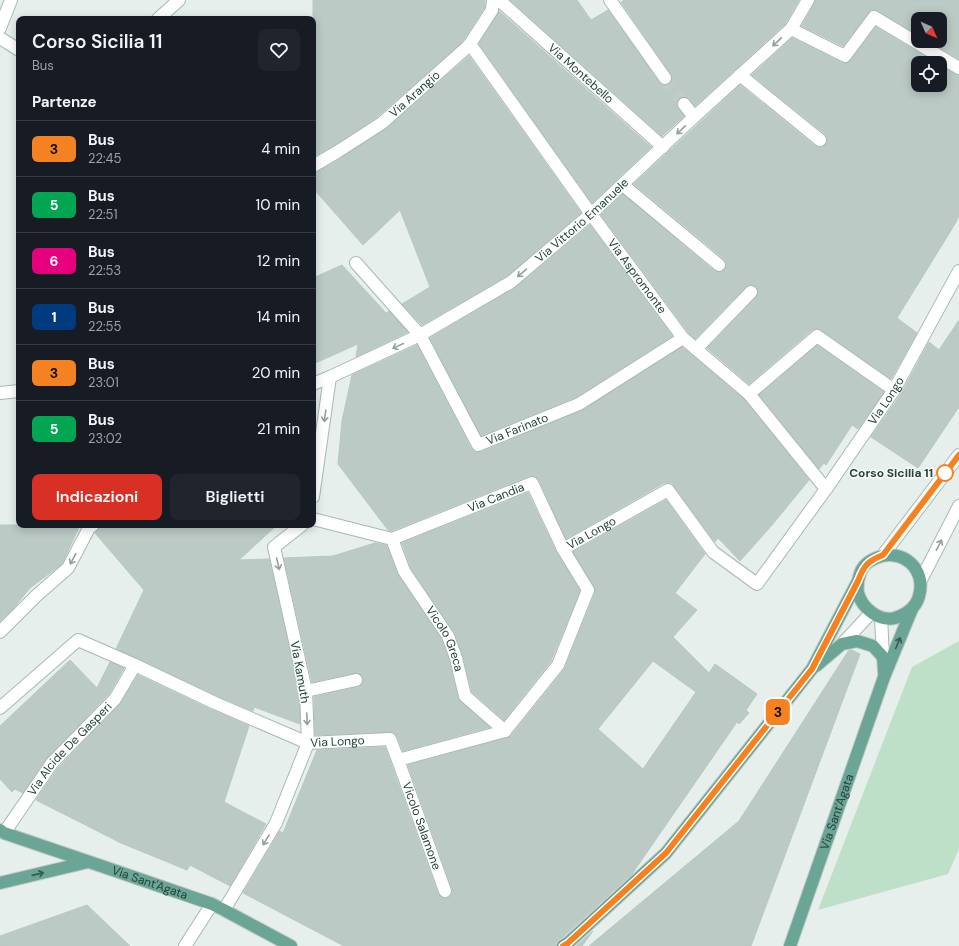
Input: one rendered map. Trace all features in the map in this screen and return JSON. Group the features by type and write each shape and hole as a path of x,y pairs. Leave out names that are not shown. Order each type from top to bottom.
{"main road":[{"path":"563,946 666,853 812,669 863,569 872,560 883,555 896,555 908,560 916,568 921,580 921,590 918,601 912,609 903,615 892,618 876,615 863,604 858,593 858,581"},
{"name":"Via Sant'Agata","path":"790,946 884,677 912,609"},
{"path":"812,669 842,644 857,641 873,646 883,657 884,677"},
{"name":"Via Sant'Agata","path":"1,833 212,904 291,946"},
{"path":"0,882 89,862"}],"street":[{"path":"0,28 11,0"},
{"path":"161,16 179,0"},
{"name":"Via Arangio","path":"316,164 382,123 470,44 492,10 493,0"},
{"name":"Via Montebello","path":"500,0 663,147"},
{"path":"610,0 666,78"},
{"name":"Via Vittorio Emanuele","path":"316,383 420,335 511,282 591,214 694,117 791,29 808,0"},
{"path":"791,29 845,56 874,17 959,68"},
{"path":"0,38 16,48"},
{"name":"Via Aspromonte","path":"470,44 591,214 683,338 749,394 826,488"},
{"path":"740,75 820,140"},
{"path":"684,104 694,117"},
{"path":"623,185 719,265"},
{"name":"Via Farinato","path":"356,263 420,335 478,445 579,404 683,338"},
{"name":"Via Longo","path":"505,731 558,665 588,590 563,550 668,490 713,552 757,584 894,390 959,271"},
{"path":"696,349 751,292"},
{"path":"749,394 817,336 894,390"},
{"path":"316,476 330,377"},
{"path":"0,393 16,391"},
{"path":"883,555 959,455"},
{"name":"Via Candia","path":"392,539 532,483 563,550"},
{"path":"921,580 959,506"},
{"path":"316,520 392,539"},
{"path":"0,632 36,596 68,568 89,528"},
{"name":"Via Kamuth","path":"224,910 276,823 308,743 306,691 274,547 298,528"},
{"name":"Vicolo Greca","path":"392,539 404,571 448,636 456,658 465,696 505,731"},
{"path":"842,644 876,615"},
{"path":"876,615 883,657"},
{"name":"Via Longo","path":"0,708 78,640 135,664 215,702 308,743 390,739 398,760"},
{"name":"Via Alcide De Gasperi","path":"1,833 52,763 115,699 135,664"},
{"path":"306,691 356,680"},
{"path":"398,760 505,731"},
{"name":"Vicolo Salamone","path":"398,760 445,891"},
{"path":"185,946 212,904"}],"green space":[{"path":"959,641 959,849 948,874 818,910 912,667"}],"building":[{"path":"313,0 485,0 485,7 460,44 377,117 316,155 316,16 313,16"},
{"path":"510,0 577,0 591,20 608,10 659,82 662,85 665,85 672,81 671,74 621,2 624,0 799,0 785,24 695,106 687,97 679,98 677,105 684,116 662,136"},
{"path":"815,0 959,0 959,59 941,48 947,48 947,12 911,12 911,31 875,10 871,10 843,46 802,26"},
{"path":"499,11 651,147 592,203 479,44"},
{"path":"876,27 924,56 911,56 911,92 947,92 947,69 959,75 959,216 897,318 917,333 891,379 818,329 812,330 749,384 707,348 756,297 758,290 756,287 749,285 746,287 695,339 601,215 623,194 714,271 722,272 726,266 724,259 634,184 740,85 815,146 823,147 827,141 825,134 752,75 792,38 842,63 848,63"},
{"path":"469,56 581,213 507,276 422,325 402,304 430,287 400,210 363,245 316,191 316,172 386,129"},
{"path":"590,225 672,336 576,397 481,436 430,338 515,288"},
{"path":"342,265 386,313 389,311 408,332 356,357 358,344 316,363 316,277"},
{"path":"959,320 959,407 918,468 871,437 901,394 929,342 939,350"},
{"path":"417,345 471,448 478,452 583,410 682,347 744,399 809,480 740,561 718,538 715,542 672,483 664,483 566,539 539,480 533,476 529,476 391,531 388,530 338,464 342,421 352,375"},
{"path":"817,345 884,392 858,429 852,425 826,465 824,463 819,469 759,395"},
{"path":"528,493 556,552 580,591 551,661 504,720 472,692 463,656 455,633 411,568 402,543"},
{"path":"666,500 705,554 675,593 697,610 673,637 709,673 715,664 757,694 746,710 749,713 739,724 737,722 632,874 559,940 556,943 556,946 344,946 243,893 280,831 283,833 317,750 385,747 438,894 443,898 450,896 452,893 452,888 408,765 511,736 564,670 595,593 594,586 573,552","holes":["653,661 696,692 643,769 598,729"]},
{"path":"0,525 16,525 16,528 79,528 62,564 30,588 12,610 0,621"},
{"path":"100,528 274,528 239,560 269,559 299,692 300,724 254,707 253,711 116,649 144,590 95,533"},
{"path":"375,543 386,545 398,575 441,639 449,660 458,698 490,727 403,751 397,736 390,732 315,735 314,697 358,687 363,682 363,679 361,675 355,673 312,682 284,558 333,556"},
{"path":"849,650 860,654 751,946 589,946 739,821"},
{"path":"70,660 97,688 110,662 124,668 109,694 47,758 23,793 15,789 12,792 0,779 0,726"},
{"path":"138,675 249,726 224,802 266,824 230,886 190,865 187,870 121,843 36,800 58,768 120,704"},
{"path":"87,905 130,946 0,946 0,936"},
{"path":"593,931 582,946 576,946"}],"tunnel":[{"path":"665,78 684,104"}],"bus line":[{"name":"3","path":"563,946 666,853 812,669 863,569 872,560 883,555 959,455"}],"place":[{"name":"Corso Sicilia 11","path":"945,473"}]}
